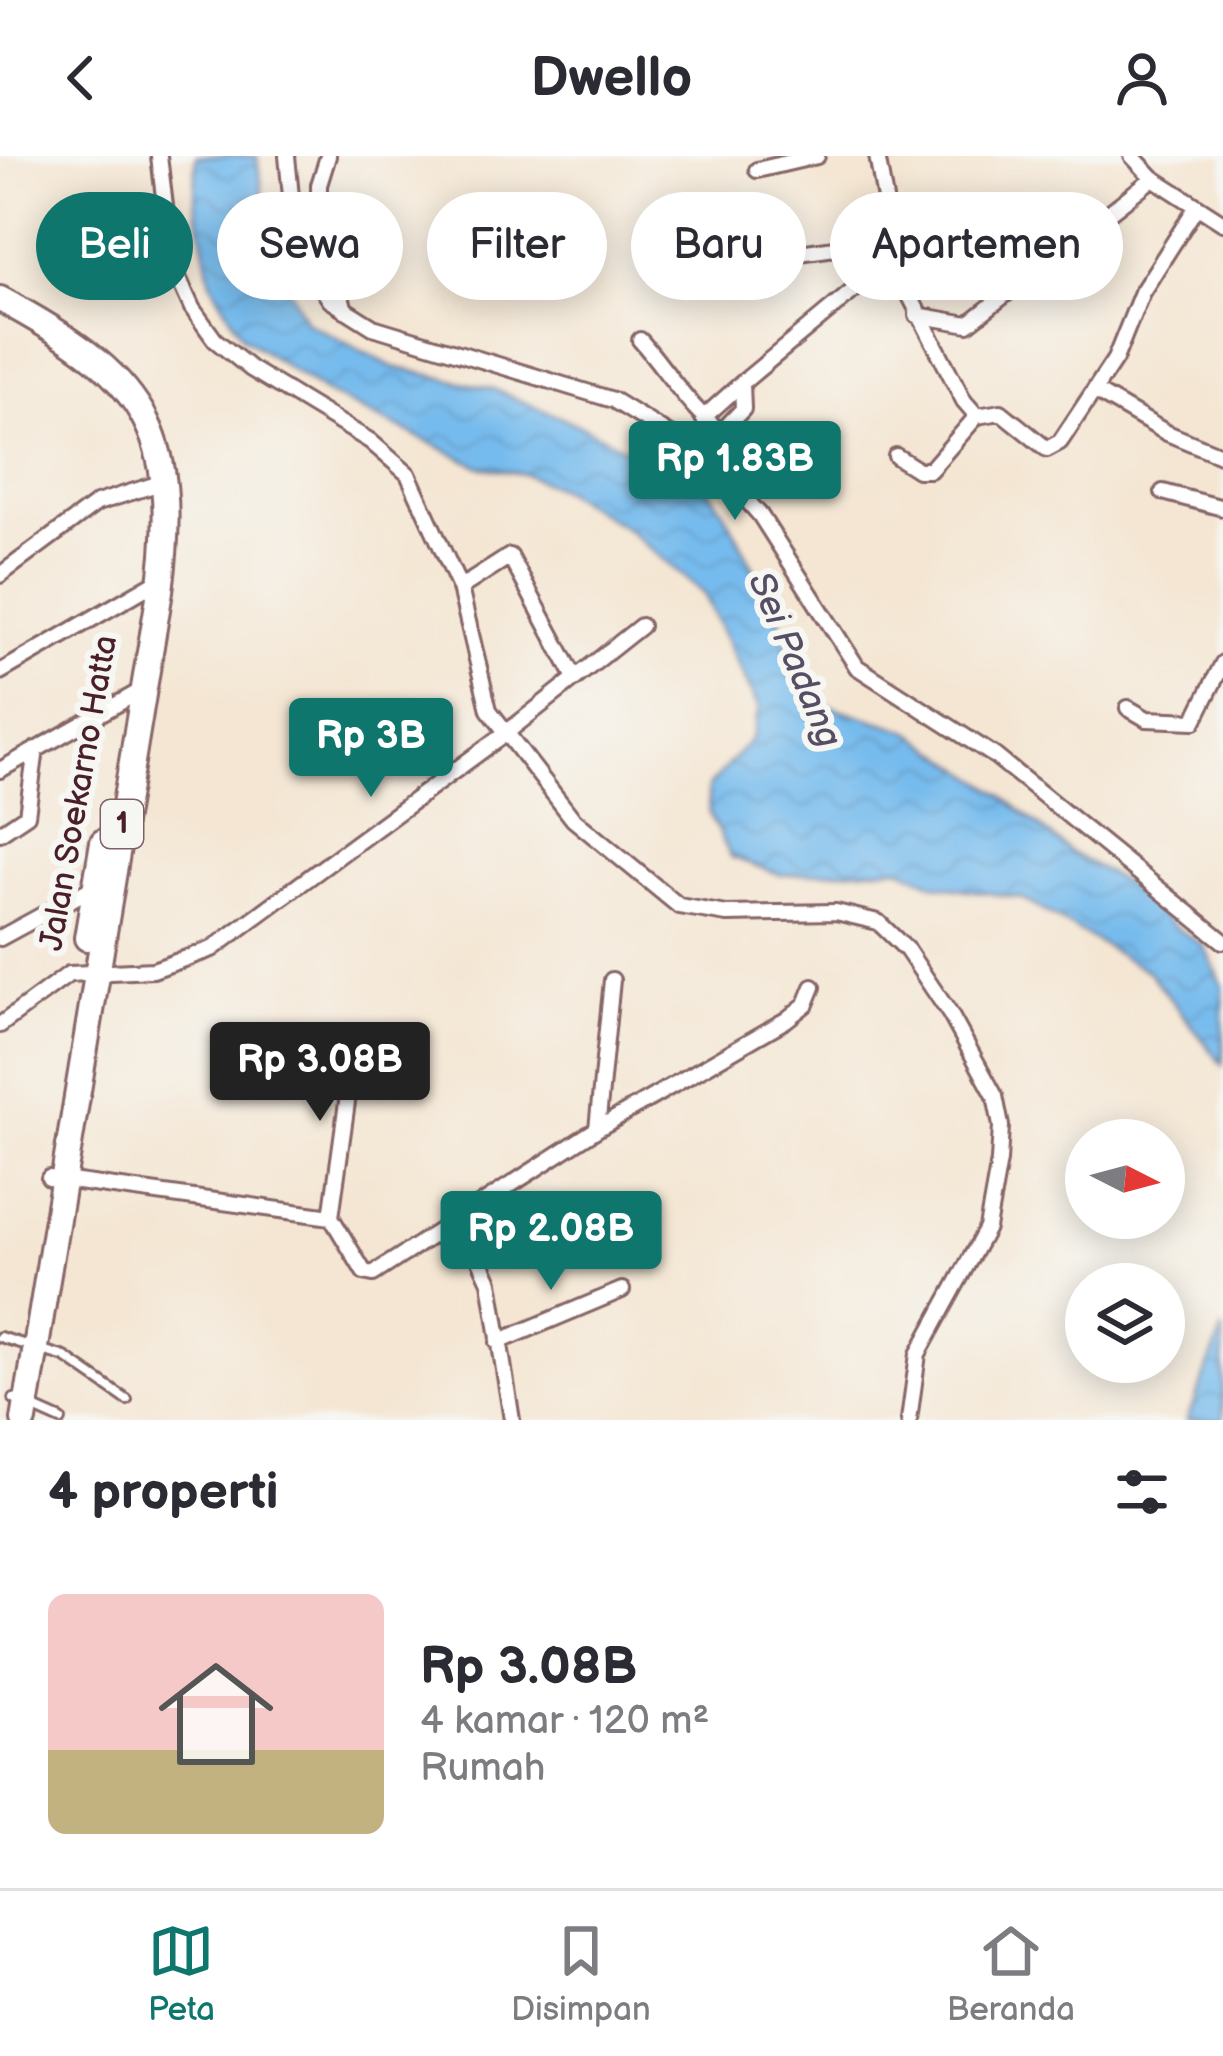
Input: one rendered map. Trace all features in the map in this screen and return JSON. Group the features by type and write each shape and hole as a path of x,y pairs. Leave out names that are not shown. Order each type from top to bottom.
{"highway":[{"name":"Jalan Soekarno Hatta","path":"0,299 87,350 149,424 167,483 45,1246 20,1342 19,1410"},
{"name":"Jalan Soekarno Hatta","path":"0,314 63,349 110,391 135,426 154,485 154,582"},
{"name":"Jalan Soekarno Hatta","path":"90,971 94,886 137,693"}],"street":[{"path":"159,156 172,264 192,308 215,340 251,369 392,457 420,497 460,587 482,694 573,819 679,906 727,914 836,912 878,922 907,950 980,1065 1001,1126 994,1199 976,1253 918,1354 910,1420"},
{"path":"287,156 294,227 304,260 316,282 345,310 387,332 614,400 712,461 760,515 857,667 995,756 1223,940"},
{"path":"328,156 319,185 320,220 345,310"},
{"path":"757,170 817,156"},
{"path":"877,156 883,192"},
{"path":"1132,156 1153,178 1219,221 1223,199"},
{"path":"917,315 968,324 1153,178"},
{"path":"896,455 918,470 930,470 977,416 998,410 1051,449 1095,391 1124,343 1142,292 1198,206"},
{"path":"704,418 842,300"},
{"path":"910,300 977,416"},
{"path":"640,340 719,431 739,417 742,383"},
{"path":"1095,391 1167,433 1223,456"},
{"path":"0,574 98,503 154,485"},
{"path":"1163,492 1223,508"},
{"path":"460,587 510,556 575,679"},
{"path":"0,672 154,582"},
{"path":"0,1025 56,979 90,971 171,967 212,949 506,733 641,626"},
{"path":"1128,708 1147,719 1194,721 1223,663"},
{"path":"0,770 137,693"},
{"path":"0,833 26,815 36,748"},
{"path":"0,938 94,886"},
{"path":"597,1130 612,980"},
{"path":"356,1037 331,1217 364,1272 373,1274 597,1130 786,1020 806,1004 812,987"},
{"path":"56,1179 331,1217"},
{"path":"460,1217 490,1282 512,1420"},
{"path":"498,1342 622,1290"}],"lane":[{"path":"20,1342 82,1366 127,1400"},
{"path":"19,1410 61,1420"}],"water":[{"path":"196,156 257,156 263,192 217,192 217,292 211,282 195,200"},
{"path":"221,300 295,300 306,322 393,367 493,389 583,427 707,489 723,509 778,615 797,677 810,700 909,731 1002,795 1070,852 1137,890 1172,925 1204,946 1223,986 1223,1065 1149,972 1021,898 936,885 898,867 781,875 731,857 709,813 708,788 752,738 759,708 703,593 626,528 560,489 524,474 481,467 324,392 243,337"},
{"path":"1223,1329 1223,1420 1187,1420"}],"water label":[{"name":"Sei Padang","path":"794,660"}]}
